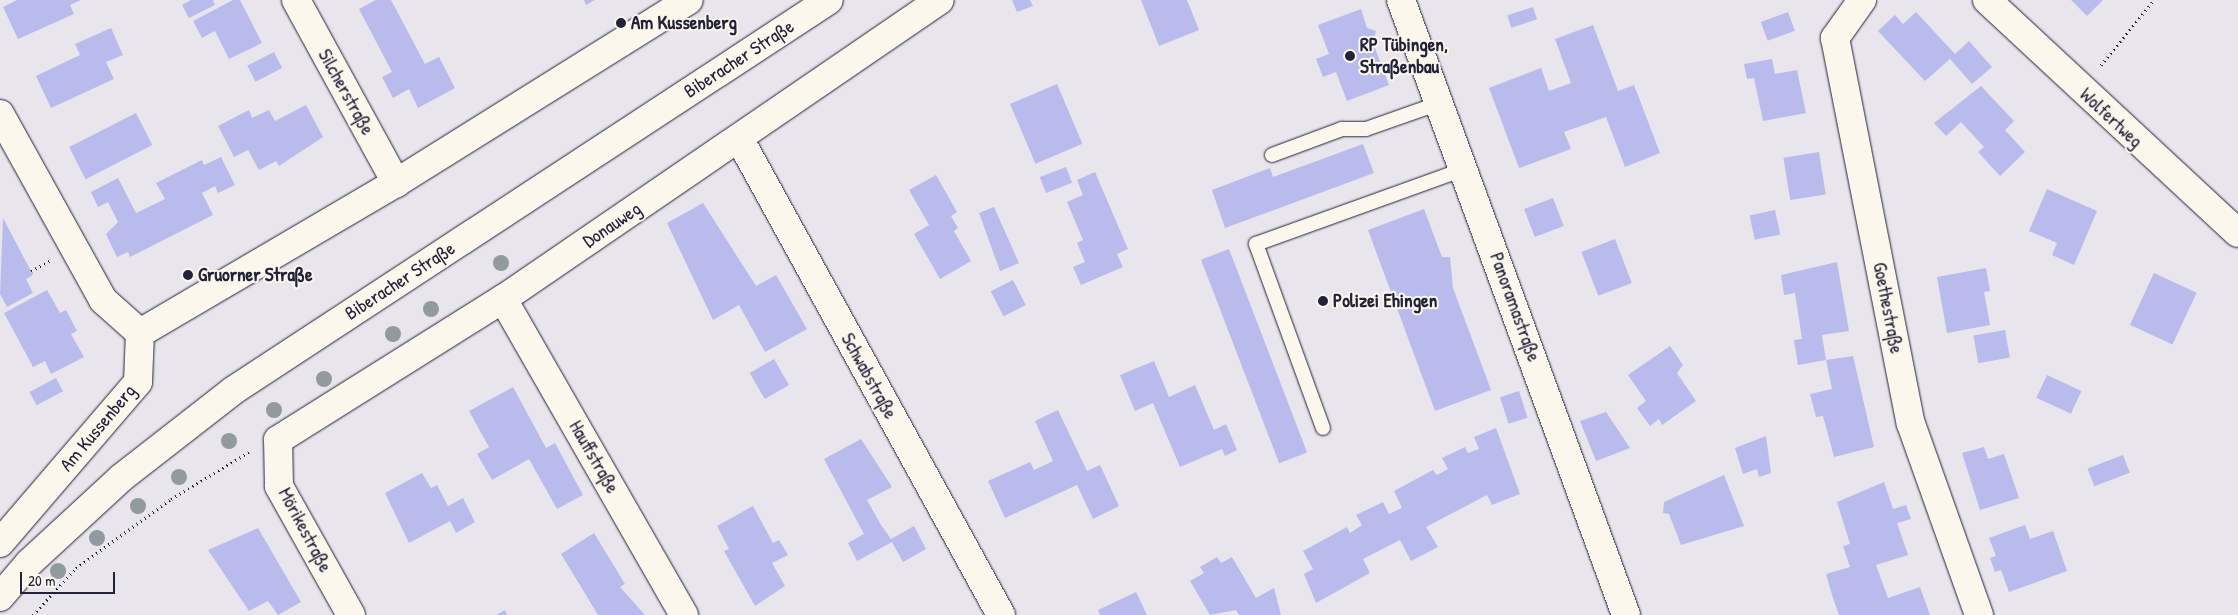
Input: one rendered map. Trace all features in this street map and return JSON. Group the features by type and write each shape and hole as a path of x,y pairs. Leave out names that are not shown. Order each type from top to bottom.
{"street":[{"name":"Silcherstraße","path":"296,0 396,183"},
{"name":"Biberacher Straße","path":"0,598 29,562 120,478 234,390 829,0"},
{"name":"Donauweg","path":"278,440 503,299 940,0"},
{"name":"Panoramastraße","path":"1402,0 1626,615"},
{"name":"Goethestraße","path":"1862,0 1835,38 1836,46 1911,424 1979,615"},
{"name":"Wolfertweg","path":"1987,0 2081,90 2238,233"},
{"path":"0,114 103,300 140,333 396,183 680,2"},
{"name":"Schwabstraße","path":"739,138 1000,615"},
{"name":"Hauffstraße","path":"503,299 684,615"},
{"name":"Am Kussenberg","path":"0,543 138,382 140,333"},
{"name":"Mörikestraße","path":"278,440 279,486 351,615"}],"lane":[{"path":"1272,155 1342,129 1366,129 1440,103"},
{"path":"1323,428 1256,244 1464,169"}],"path":[{"path":"2081,90 2154,0"},
{"path":"33,615 76,568 163,505 241,455 278,440"}],"building":[{"path":"17,0 81,0 70,5 74,14 18,39 3,7"},
{"path":"191,0 213,0 215,5 189,18 182,5"},
{"path":"233,0 240,0 262,43 229,59 215,31 202,38 193,21"},
{"path":"376,0 391,0 425,64 439,57 455,88 418,108 409,89 393,98 382,77 392,72 359,9"},
{"path":"584,0 595,0 586,5"},
{"path":"1012,0 1030,0 1033,6 1017,12"},
{"path":"1141,0 1187,0 1199,30 1159,46"},
{"path":"2071,0 2103,0 2087,16"},
{"path":"1533,7 1537,19 1511,28 1507,15"},
{"name":"RP Tübingen, Straßenbau","path":"1361,9 1367,28 1376,31 1373,43 1389,85 1347,101 1336,72 1323,77 1316,59 1329,54 1318,25"},
{"path":"1788,12 1795,31 1768,41 1761,22"},
{"path":"1916,12 1955,54 1969,41 1992,67 1972,84 1950,59 1925,81 1878,31 1895,15 1903,24"},
{"path":"1593,25 1618,91 1634,85 1660,153 1625,167 1606,117 1564,132 1571,149 1519,168 1489,88 1541,68 1549,91 1571,83 1555,39"},
{"path":"111,28 123,55 106,62 114,79 51,108 36,76 80,55 75,44"},
{"path":"274,52 282,68 255,82 247,66"},
{"path":"1772,59 1775,74 1797,70 1806,113 1763,121 1754,78 1747,79 1744,64"},
{"path":"1057,84 1082,144 1035,164 1010,104"},
{"path":"1981,86 2014,121 2005,130 2025,152 2000,176 1978,152 1984,147 1961,122 1946,136 1934,123"},
{"path":"306,105 323,137 279,166 276,161 259,170 248,150 234,157 218,126 249,110 252,118 269,110 275,121"},
{"path":"136,113 152,145 86,179 69,147"},
{"path":"1363,144 1374,173 1225,228 1212,190 1270,168 1273,177"},
{"path":"1819,152 1826,194 1790,200 1783,158"},
{"path":"221,157 235,185 218,193 215,186 202,193 213,215 130,257 128,252 117,257 106,234 118,222 108,202 98,207 91,192 118,178 136,213 165,199 156,183 202,160 204,165"},
{"path":"1066,167 1072,183 1046,193 1040,177"},
{"path":"1095,172 1128,249 1117,254 1123,267 1081,285 1073,267 1085,262 1077,243 1083,240 1067,202 1083,195 1077,180"},
{"path":"936,175 957,212 951,216 958,228 954,231 971,261 940,279 914,234 929,225 909,190"},
{"path":"2047,189 2097,211 2074,265 2052,255 2057,243 2029,231"},
{"path":"1553,198 1564,226 1535,237 1524,209"},
{"path":"703,203 756,286 776,275 807,329 765,352 739,305 713,320 667,223"},
{"path":"994,207 1019,263 1000,271 979,213"},
{"path":"1424,209 1442,257 1450,257 1453,288 1491,390 1435,411 1368,230"},
{"path":"1775,210 1780,234 1755,240 1750,215"},
{"path":"3,218 33,275 26,279 33,293 7,307 0,294"},
{"path":"1615,239 1632,283 1598,296 1581,252"},
{"path":"1229,249 1307,453 1279,463 1201,260"},
{"path":"1837,262 1849,331 1822,335 1826,360 1798,365 1794,340 1802,339 1795,293 1784,295 1781,275"},
{"path":"1986,268 1990,291 1984,292 1990,325 1947,333 1937,277"},
{"path":"2154,273 2197,293 2173,345 2130,325"},
{"path":"1013,280 1026,305 1003,316 991,291"},
{"path":"47,290 60,313 66,310 77,331 71,334 84,357 51,374 45,361 33,367 4,313"},
{"path":"2005,330 2010,358 1978,363 1973,336"},
{"path":"1670,346 1683,365 1677,373 1696,401 1662,425 1659,419 1650,426 1637,408 1646,401 1628,375"},
{"path":"1853,356 1874,447 1834,457 1823,416 1816,417 1810,394 1832,389 1826,360"},
{"path":"774,359 789,385 765,399 750,373"},
{"path":"1154,361 1169,397 1195,385 1214,430 1226,424 1237,450 1225,456 1222,449 1180,467 1153,403 1135,411 1120,375"},
{"path":"2047,375 2081,391 2071,414 2036,398"},
{"path":"56,378 63,391 37,405 30,392"},
{"path":"513,387 546,448 555,443 583,495 557,509 529,459 492,480 477,454 489,447 469,411"},
{"path":"1519,391 1528,418 1509,424 1500,397"},
{"path":"1058,410 1087,471 1100,465 1119,506 1093,519 1077,485 1005,518 988,481 1030,462 1034,470 1053,461 1035,421"},
{"path":"1606,412 1630,448 1596,461 1580,421"},
{"path":"1496,428 1520,494 1492,505 1487,495 1426,527 1438,547 1411,561 1400,540 1363,559 1370,573 1316,603 1304,574 1313,569 1303,551 1347,527 1350,533 1362,525 1356,515 1383,502 1389,514 1402,508 1394,491 1433,470 1437,475 1448,469 1442,458 1465,447 1468,453 1479,449 1474,437"},
{"path":"1766,436 1771,473 1759,477 1757,469 1743,474 1735,448"},
{"path":"861,439 892,487 867,500 881,525 891,539 914,526 926,549 903,562 892,542 857,561 848,543 864,534 824,459"},
{"path":"1984,447 1988,459 2004,454 2019,498 1980,510 1962,453"},
{"path":"2123,455 2130,473 2094,486 2088,469"},
{"path":"422,473 431,488 437,485 448,506 463,498 475,522 456,533 450,521 409,543 385,493"},
{"path":"1724,475 1744,526 1681,545 1669,514 1663,513 1664,502"},
{"path":"1884,482 1893,509 1906,505 1911,519 1897,523 1908,555 1876,565 1888,598 1920,587 1930,615 1839,615 1833,598 1826,574 1850,567 1843,546 1850,544 1837,502"},
{"path":"753,506 773,543 779,540 788,555 772,563 785,586 755,606 724,551 729,549 717,526"},
{"path":"2025,525 2030,539 2053,531 2067,571 2009,592 2001,570 1995,572 1990,558 1996,556 1989,538"},
{"path":"258,528 301,602 278,615 268,601 249,611 208,550"},
{"path":"594,533 625,584 620,587 645,615 598,615 561,554"},
{"path":"1217,557 1221,563 1232,557 1256,598 1274,588 1281,615 1239,615 1236,610 1210,615 1190,581 1204,573 1200,567"},
{"path":"1136,592 1147,615 1100,615 1098,610"},
{"path":"505,610 507,615 496,615"}],"place":[{"name":"Am Kussenberg","path":"621,23"},
{"name":"RP Tübingen, Straßenbau","path":"1350,56"},
{"name":"Gruorner Straße","path":"188,275"},
{"name":"Polizei Ehingen","path":"1323,301"}]}
